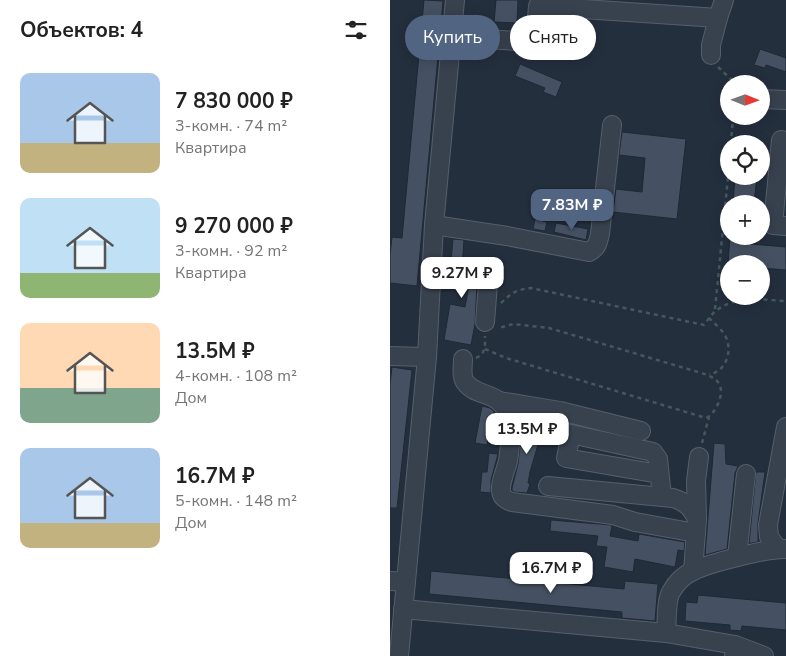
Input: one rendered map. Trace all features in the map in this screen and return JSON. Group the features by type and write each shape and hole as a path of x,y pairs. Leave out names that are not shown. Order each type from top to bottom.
{"street":[{"path":"454,15 456,0"},
{"path":"711,55 718,18 724,0"},
{"path":"500,40 535,42 538,6 718,18"},
{"path":"399,656 404,609 398,582 427,357 434,225 450,60"},
{"path":"770,99 786,100"},
{"path":"434,225 507,236 588,252 594,250 598,244 600,234 612,125"},
{"path":"786,141 781,140 773,224 786,226"},
{"path":"485,326 488,284"},
{"path":"390,356 427,357"},
{"path":"463,360 465,382 472,388 491,395 499,401 505,408 509,418 508,460 501,489 502,495 506,500 613,515 635,522 696,526"},
{"path":"499,401 560,411 641,431"},
{"path":"782,549 770,537 768,525 786,427"},
{"path":"659,474 566,458 571,434 653,452 658,459 662,497"},
{"path":"692,571 696,526 696,481 699,457"},
{"path":"737,557 746,474"},
{"path":"548,486 662,497 685,502 691,508 696,526"},
{"path":"666,633 669,594 678,582 692,571 737,557 782,549"},
{"path":"404,609 666,633 764,656"}],"path":[{"path":"711,55 714,62 727,75"},
{"path":"715,310 727,185"},
{"path":"500,304 512,292 531,288 704,325 715,310 731,302 747,299 786,301"},
{"path":"708,375 716,374 722,369 727,357 728,346 727,339 709,318"},
{"path":"463,360 471,360 481,356 485,349 485,326 514,324 548,328 708,375 716,380 721,391 714,412 709,417 699,457"},
{"path":"485,349 506,358 695,416 709,417"}],"building":[{"path":"424,0 443,1 442,15 423,15"},
{"path":"496,0 518,0 517,15 510,15 510,23 500,22 500,15 495,15"},
{"path":"760,49 786,58 786,72 766,65 765,68 754,65"},
{"path":"418,60 438,60 417,286 390,283 392,237 402,238"},
{"path":"520,64 562,82 556,97 543,92 545,88 515,76"},
{"path":"622,132 686,139 677,219 613,212 616,189 642,192 645,158 619,155"},
{"path":"734,185 756,185 755,195 734,195"},
{"path":"535,219 547,222 545,231 533,229"},
{"path":"556,223 588,229 586,240 554,232"},
{"path":"453,239 464,240 462,268 484,273 477,283 475,324 471,345 444,340 450,304 465,307 469,285 449,284"},
{"path":"729,245 786,247 786,270 770,269 770,255 729,255"},
{"path":"392,367 412,370 397,508 390,508 390,384"},
{"path":"482,406 494,411 487,445 475,443"},
{"path":"527,416 539,419 536,430 542,431 530,472 528,483 530,484 527,493 514,492 512,488 518,464 521,436"},
{"path":"714,443 725,444 726,464 738,466 735,473 727,549 705,555"},
{"path":"489,453 498,454 491,480 491,493 480,492 482,472 487,472"},
{"path":"756,472 765,472 758,523 758,542 749,543"},
{"path":"551,520 611,525 610,536 638,541 639,534 685,542 684,551 678,550 675,567 635,559 633,572 604,567 607,547 596,546 598,536 550,531"},
{"path":"431,571 624,589 625,581 658,584 655,621 622,618 622,612 429,594"},
{"path":"698,595 786,603 786,630 742,626 741,631 730,630 730,625 685,621 686,602 697,603"}]}
